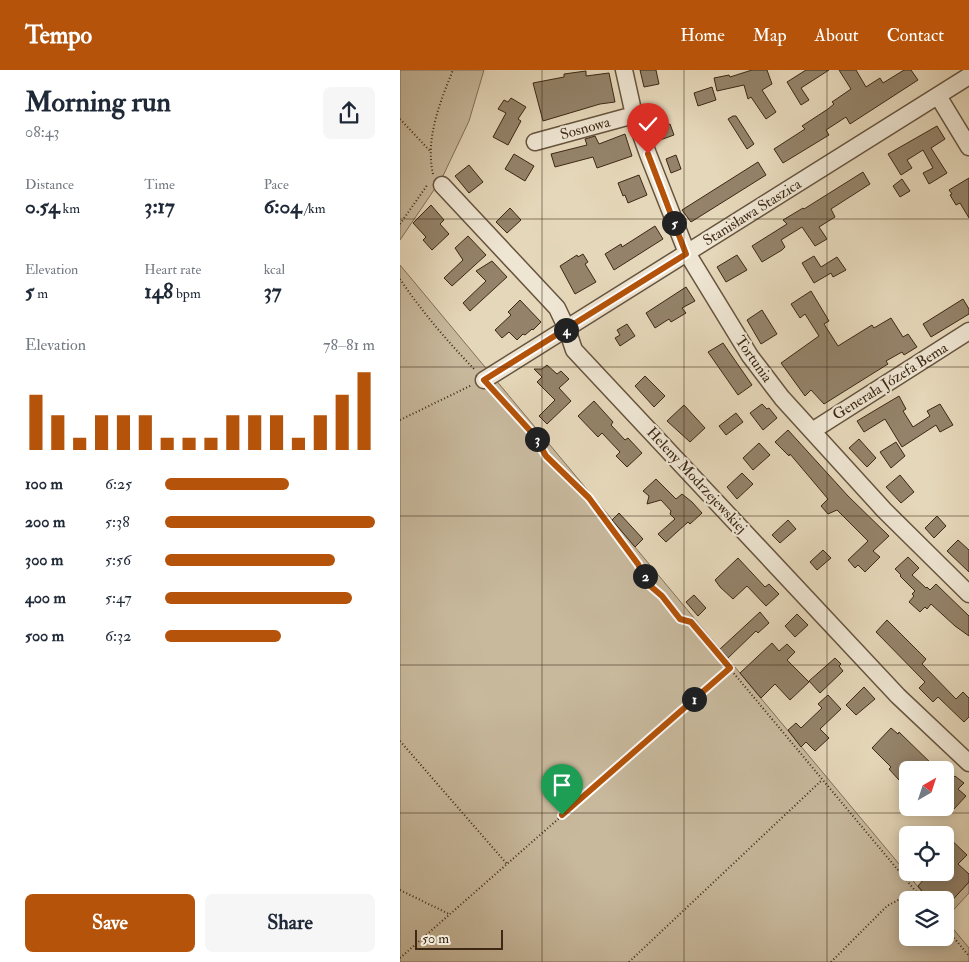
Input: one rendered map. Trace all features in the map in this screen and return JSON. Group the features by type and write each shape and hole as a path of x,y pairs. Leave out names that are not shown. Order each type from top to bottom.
{"street":[{"name":"Tortunia","path":"624,70 634,115 686,254 750,356 782,398 812,431 898,523 969,594"},
{"name":"Stanisława Staszica","path":"484,380 969,76"},
{"path":"938,96 969,147"},
{"name":"Sosnowa","path":"535,142 634,115"},
{"name":"Heleny Modrzejewskiej","path":"434,182 557,308 574,350 898,696 969,763"},
{"name":"Generała Józefa Bema","path":"812,431 969,331"}],"path":[{"path":"400,224 434,182 431,152 437,111 453,70"},
{"path":"400,119 431,152"},
{"path":"400,279 412,298 437,328 534,435 546,456 589,498 638,564 648,584 662,596 680,619 691,622 915,891"},
{"path":"400,420 484,380"},
{"path":"400,958 730,668"},
{"path":"400,741 507,864"},
{"path":"629,962 822,779"},
{"path":"400,890 449,914"},
{"path":"831,962 887,906 899,900"},
{"path":"954,938 969,956"}],"shaded area":[{"path":"400,70 484,70 469,121 442,178 400,240"},
{"path":"400,265 899,864 899,881 913,881 922,891 899,891 899,946 954,946 954,930 969,948 969,962 400,962"},
{"path":"969,882 969,893 954,909 954,898"}],"building":[{"path":"640,70 656,70 659,84 644,87"},
{"path":"752,70 767,70 772,84 762,90 776,112 766,119 751,97 748,99 744,85 717,91 714,78 729,75 730,77"},
{"path":"806,70 829,70 801,88 809,100 801,105 787,82"},
{"path":"839,70 856,70 866,87 880,78 883,83 904,70 911,70 918,80 850,124 846,117 826,130 829,135 783,163 774,149 805,129 802,126 828,109 834,104 832,102 851,89"},
{"path":"586,71 586,76 609,73 615,102 600,104 543,121 533,83 564,77 564,74"},
{"path":"712,87 716,100 698,106 694,93"},
{"path":"511,98 526,107 518,119 521,121 508,145 493,137 506,113 498,109 504,100 508,102"},
{"path":"664,112 667,125 670,124 674,135 660,140 652,116"},
{"path":"736,116 754,144 747,149 728,119"},
{"path":"937,126 945,139 931,148 947,173 929,184 923,173 933,168 923,150 907,160 912,168 901,175 888,154"},
{"path":"625,134 632,156 597,168 593,157 555,167 551,154 587,145 585,139 595,136 599,144"},
{"path":"514,154 534,166 525,181 505,169"},
{"path":"676,155 681,169 671,173 666,159"},
{"path":"758,162 766,175 691,222 682,210"},
{"path":"469,165 483,182 469,193 455,176"},
{"path":"863,172 870,184 831,209 835,217 819,227 827,239 815,246 802,227 781,240 785,247 782,250 762,262 752,246 787,224 783,220"},
{"path":"639,175 647,195 628,203 618,183"},
{"path":"969,178 969,218 960,203 956,205 949,190"},
{"path":"902,179 910,191 900,197 893,186"},
{"path":"431,205 444,220 440,224 449,234 432,250 423,240 426,237 413,223"},
{"path":"510,208 521,220 507,233 496,222"},
{"path":"655,226 663,239 614,270 605,254 621,244 622,247"},
{"path":"468,236 486,255 452,286 444,278 463,260 455,248"},
{"path":"583,254 588,262 585,264 596,282 575,294 560,266 577,255 578,257"},
{"path":"737,255 747,270 726,282 717,267"},
{"path":"814,256 821,267 837,257 846,270 833,277 831,273 814,283 802,263"},
{"path":"492,261 507,277 470,311 463,303 486,281 476,271"},
{"path":"686,287 695,301 682,308 686,313 671,322 669,319 655,328 646,313"},
{"path":"811,291 829,321 824,324 838,346 872,325 874,328 891,318 903,337 908,334 917,347 904,355 902,352 886,361 888,364 824,404 811,390 805,396 781,363 819,336 805,314 800,318 791,304"},
{"path":"963,299 969,309 969,314 931,337 923,324"},
{"path":"520,300 541,322 533,330 525,335 523,334 517,340 509,332 502,338 495,330 511,315 508,312"},
{"path":"762,310 777,334 761,344 747,320"},
{"path":"627,324 635,336 620,346 615,338 620,335 617,330"},
{"path":"723,343 752,385 738,395 708,352"},
{"path":"547,365 557,374 561,371 569,379 559,388 571,401 547,424 539,416 555,400 537,382 542,377 534,369 542,369"},
{"path":"645,376 665,396 654,407 635,386"},
{"path":"899,396 906,409 903,411 913,427 930,416 927,411 940,404 953,425 940,432 936,425 902,447 885,419 864,432 857,421"},
{"path":"594,401 613,422 611,425 625,440 628,438 642,453 627,467 616,456 620,452 602,433 598,437 578,416"},
{"path":"762,404 767,409 769,408 777,418 763,430 750,413"},
{"path":"684,405 705,428 690,442 667,421"},
{"path":"736,413 743,422 726,435 719,426"},
{"path":"788,430 848,496 889,536 873,551 880,557 865,572 858,565 855,568 848,560 868,541 837,510 828,514 821,506 828,499 790,454 789,456 775,442"},
{"path":"859,439 876,458 867,467 849,448"},
{"path":"896,442 905,456 891,468 880,452"},
{"path":"759,443 770,455 753,470 743,458"},
{"path":"742,473 753,484 737,499 727,487"},
{"path":"900,475 914,492 901,503 886,487"},
{"path":"656,479 676,499 682,494 702,513 690,524 688,522 666,542 658,534 675,519 670,514 671,511 661,500 647,504 649,496 643,491"},
{"path":"619,513 643,539 635,547 612,520"},
{"path":"937,516 946,526 934,538 925,528"},
{"path":"788,520 796,529 780,543 772,535"},
{"path":"958,540 969,550 969,572 947,551"},
{"path":"823,550 831,558 817,570 810,562"},
{"path":"908,557 919,568 912,575 930,590 936,584 969,616 969,636 931,604 927,609 925,607 920,612 909,602 914,596 912,594 915,591 895,569"},
{"path":"738,558 765,587 769,584 779,594 766,606 747,586 733,599 715,580"},
{"path":"694,595 706,608 698,616 686,602"},
{"path":"760,612 769,623 758,633 756,631 728,658 720,649"},
{"path":"797,614 808,625 795,637 785,626"},
{"path":"887,620 926,659 922,664 956,699 963,692 969,698 969,717 964,722 938,697 933,702 919,688 925,682 876,632"},
{"path":"772,643 779,651 787,644 795,652 787,660 809,682 790,700 775,684 761,698 740,673"},
{"path":"835,658 841,664 839,666 843,671 820,693 809,681"},
{"path":"864,687 875,699 856,715 846,705"},
{"path":"828,695 841,709 820,729 829,738 815,751 806,742 801,747 788,730 796,723 801,728 822,708 818,704"},
{"path":"891,728 898,734 899,732 929,761 899,761 899,780 889,769 891,767 872,748"},
{"path":"955,776 964,783 958,789 966,796 954,809"},
{"path":"954,843 967,855 958,864 969,874 969,882 954,898 954,891 922,891 918,886 922,881 954,881"}],"route":[{"path":"562,815 730,668 691,622 680,619 662,596 648,584 638,564 589,498 546,456 537,438 484,380 686,254 648,154"}]}
